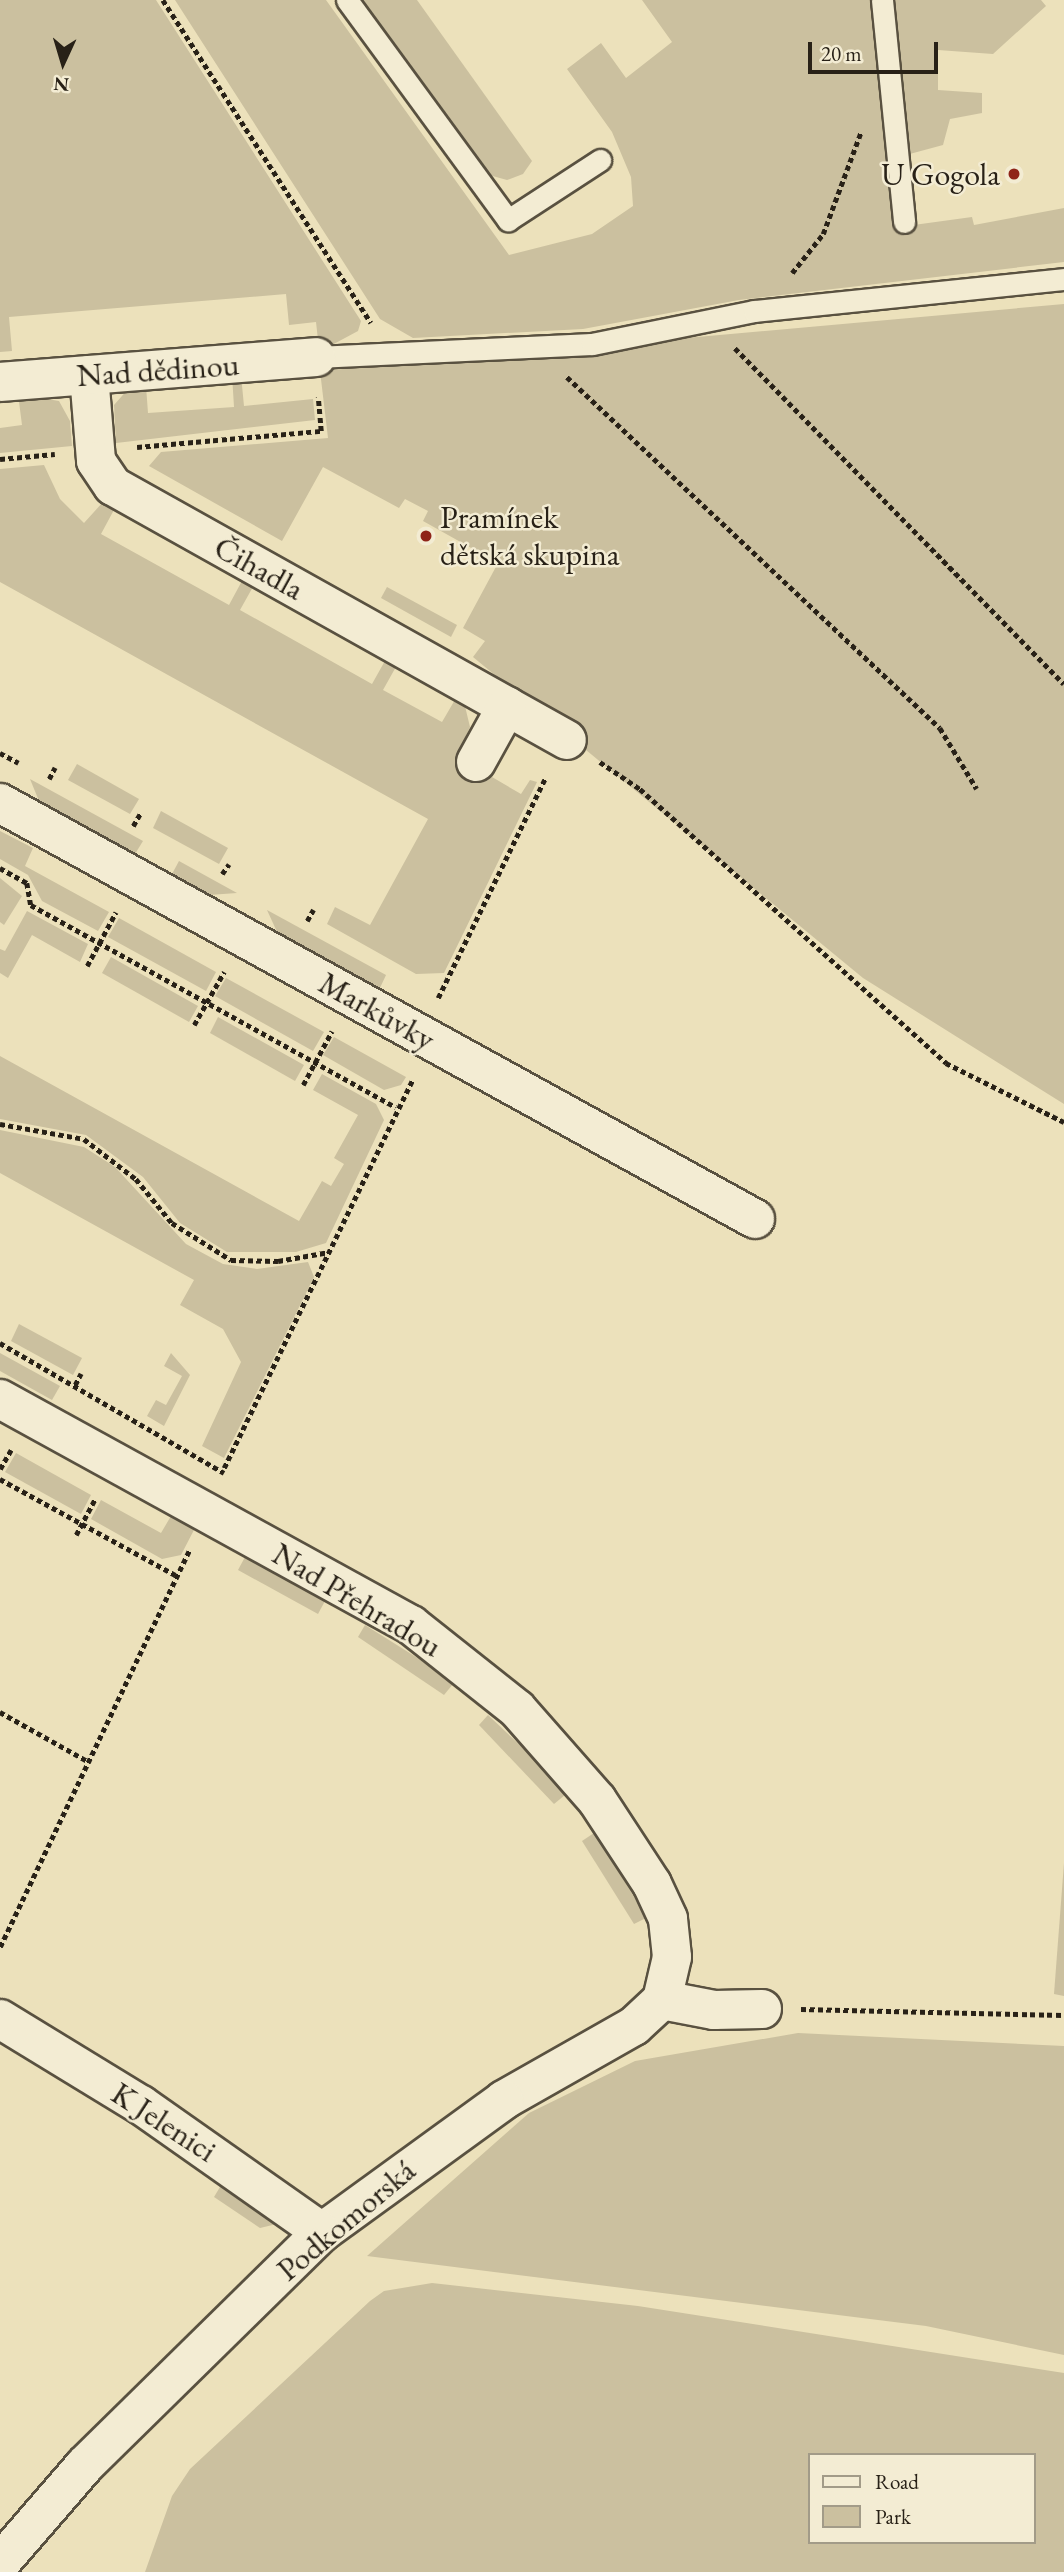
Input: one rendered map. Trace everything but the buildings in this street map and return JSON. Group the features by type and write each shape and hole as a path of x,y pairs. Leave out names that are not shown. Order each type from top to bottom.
{"street":[{"name":"Nad dědinou","path":"0,382 316,357"},
{"name":"Čihadla","path":"89,375 96,451 113,486 567,740"},
{"path":"476,762 507,706"},
{"name":"Markůvky","path":"0,803 754,1219"},
{"name":"Nad Přehradou","path":"0,1399 411,1625 517,1709 597,1800 652,1884 668,1919 672,1957 662,2000"},
{"path":"662,2000 714,2010 762,2009"},
{"name":"Podkomorská","path":"0,2563 85,2465 322,2232 413,2162 634,2026 662,2000"},
{"name":"K Jelenici","path":"0,2020 141,2105 322,2232"}],"lane":[{"path":"347,0 508,220 600,160"},
{"path":"882,0 904,222"},
{"path":"316,357 389,350 592,344 754,311 1064,279"}],"path":[{"path":"163,0 389,350"},
{"path":"754,311 823,233 864,121"},
{"path":"710,322 1064,684"},
{"path":"0,459 321,430 316,357"},
{"path":"590,400 940,728 977,789"},
{"path":"567,740 640,789 946,1063 1064,1122"},
{"path":"49,779 55,767"},
{"path":"452,972 545,779"},
{"path":"133,825 140,814"},
{"path":"222,874 229,864"},
{"path":"0,868 27,883 31,905 396,1107"},
{"path":"87,966 135,878"},
{"path":"307,921 313,910"},
{"path":"194,1025 243,937"},
{"path":"303,1085 351,996"},
{"path":"224,1468 396,1107 416,1071"},
{"path":"0,1124 84,1139 136,1179 172,1223 231,1260 278,1261 329,1252"},
{"path":"75,1385 81,1373"},
{"path":"0,1479 175,1575"},
{"path":"0,1947 175,1575 210,1514"},
{"path":"190,1550 201,1556"},
{"path":"0,1712 89,1762"},
{"path":"762,2009 1064,2015"}],"green space":[{"path":"0,0 156,0 361,321 358,331 330,346 318,340 316,322 289,325 286,294 9,317 12,351 0,352"},
{"path":"175,0 326,0 509,255 592,234 633,206 631,177 612,132 567,69 601,43 626,78 672,42 642,0 872,0 899,227 972,217 974,225 1064,208 1064,262 739,300 583,329 413,338 380,319"},
{"path":"360,0 417,0 532,161 523,174 507,180 489,175"},
{"path":"889,0 1041,0 1046,6 993,54 938,50 938,90 982,93 982,113 950,119 943,145 906,155"},
{"path":"1064,304 1064,1104 863,978 473,657 485,641 463,628 498,563 423,521 428,511 405,499 399,508 323,467 282,541 149,466 161,452 328,438 320,371"},
{"path":"232,375 241,375 244,406 313,399 315,420 116,443 114,405 129,388 146,386 148,413 234,407"},
{"path":"18,394 59,401 70,421 72,446 0,453 0,428 22,425"},
{"path":"44,465 60,499 84,523 103,502 115,508 101,534 229,605 243,579 254,585 240,610 372,684 386,659 397,665 383,690 442,722 456,698 464,702 470,727 457,756 486,773 492,764 497,767 492,777 521,794 530,780 537,782 444,973 416,974 327,924 335,907 370,925 428,819 0,582 0,469"},
{"path":"387,587 457,625 451,637 381,598"},
{"path":"77,764 139,799 130,814 68,780"},
{"path":"30,779 143,841 135,854 39,801"},
{"path":"161,811 228,848 219,864 153,828"},
{"path":"0,831 33,848 25,866 109,912 98,931 42,901 28,875 0,859"},
{"path":"179,861 237,893 209,895 172,874"},
{"path":"0,878 22,896 4,925 0,922"},
{"path":"267,910 386,975 379,990 278,934"},
{"path":"27,911 88,944 80,962 32,935 8,978 0,973 0,949 5,951"},
{"path":"119,918 216,972 206,991 108,937"},
{"path":"111,957 198,1006 189,1022 102,973"},
{"path":"226,978 324,1032 313,1051 215,996"},
{"path":"218,1017 304,1065 295,1081 210,1033"},
{"path":"334,1037 406,1077 401,1085 384,1090 323,1055"},
{"path":"0,1056 299,1221 322,1181 331,1186 344,1164 334,1158 358,1115 313,1090 322,1074 376,1104 384,1120 326,1243 296,1252 227,1252 180,1223 143,1177 86,1135 0,1119"},
{"path":"0,1130 84,1147 115,1167 186,1244 223,1264 257,1269 308,1262 314,1277 224,1458 202,1446 241,1362 223,1329 180,1305 194,1280 0,1173"},
{"path":"19,1324 82,1358 73,1375 11,1341"},
{"path":"0,1353 60,1386 52,1400 0,1371"},
{"path":"171,1353 190,1375 164,1426 147,1416 156,1400 166,1405 182,1376 164,1366"},
{"path":"16,1453 91,1495 81,1514 5,1472"},
{"path":"101,1500 161,1533 171,1516 195,1528 181,1555 162,1559 91,1519"},
{"path":"245,1557 325,1601 318,1614 238,1570"},
{"path":"365,1625 453,1684 444,1695 358,1637"},
{"path":"488,1715 526,1751 565,1795 554,1804 479,1725"},
{"path":"594,1833 646,1918 634,1924 582,1841"},
{"path":"1064,1863 1064,1996 1054,1994"},
{"path":"798,2033 1064,2046 1064,2355 926,2326 367,2256 529,2113 635,2061"},
{"path":"223,2182 281,2223 260,2228 214,2197"},
{"path":"432,2283 638,2306 1064,2373 1064,2572 145,2572 172,2496 190,2469 384,2291"}],"place":[{"name":"U Gogola","path":"1014,174"},
{"name":"Pramínek dětská skupina","path":"426,536"}]}
